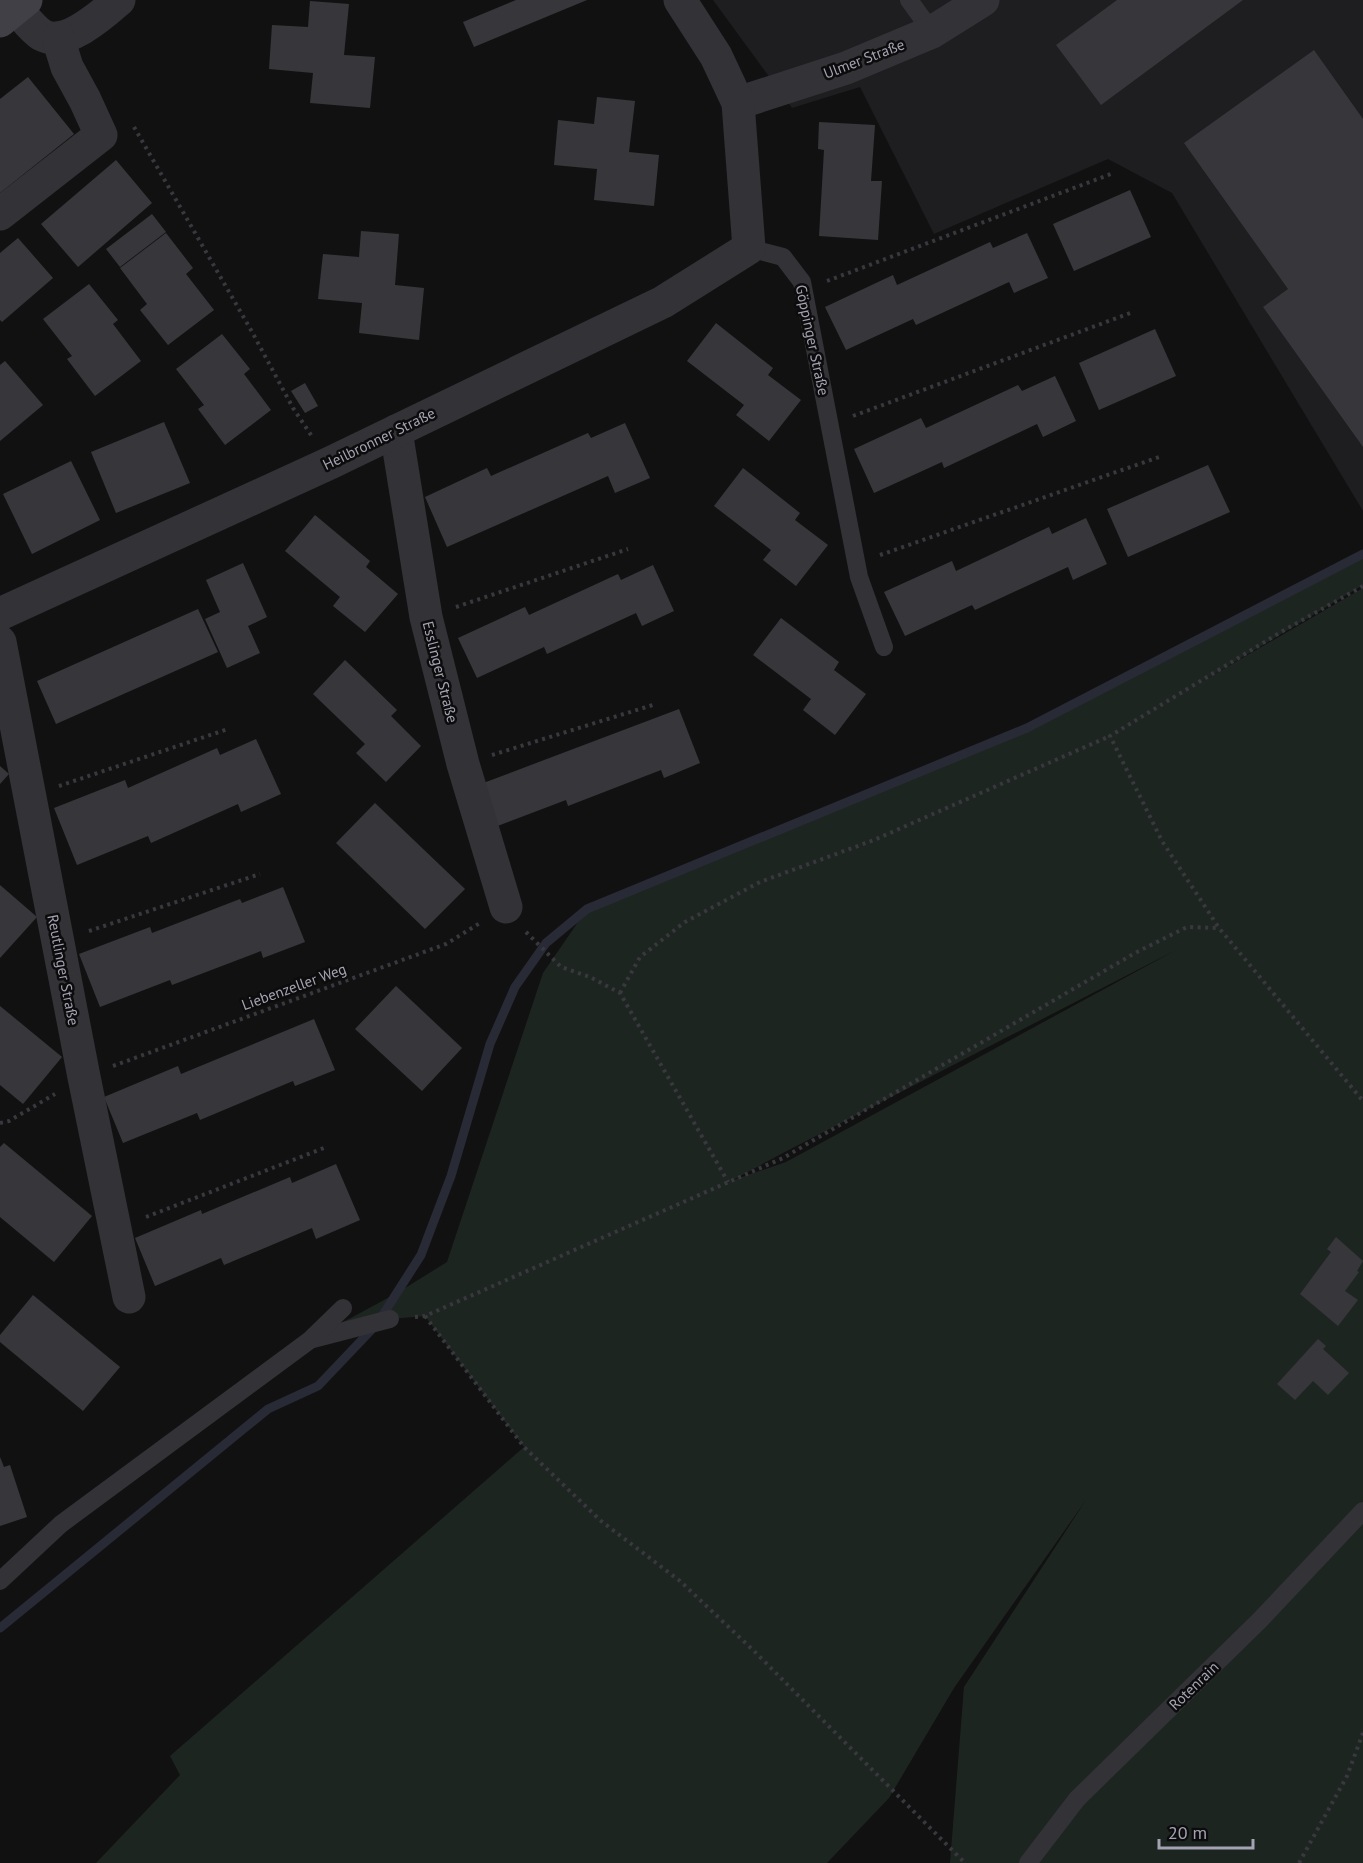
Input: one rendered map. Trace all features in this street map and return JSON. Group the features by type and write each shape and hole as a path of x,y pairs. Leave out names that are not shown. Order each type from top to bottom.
{"street":[{"path":"14,10 42,35 58,38 81,29 119,0"},
{"path":"680,0 716,56 738,103 749,248"},
{"name":"Ulmer Straße","path":"738,103 846,68 932,32 974,2"},
{"path":"0,214 101,135 86,100 67,67 58,38"},
{"name":"Heilbronner Straße","path":"0,614 330,463 663,302 749,248"},
{"name":"Esslinger Straße","path":"396,431 426,617 463,764 514,918"},
{"name":"Reutlinger Straße","path":"0,642 57,942 129,1297"}],"lane":[{"path":"909,0 932,32"},
{"name":"Göppinger Straße","path":"749,248 783,257 802,282 859,578 884,647"},
{"path":"0,1581 61,1524 310,1340 343,1308"},
{"path":"310,1340 390,1319"},
{"name":"Rotenrain","path":"1028,1863 1077,1799 1260,1620 1363,1511"}],"path":[{"path":"131,122 251,330 293,408 330,463"},
{"path":"803,289 1110,174"},
{"path":"830,425 1133,312"},
{"path":"856,563 1159,457"},
{"path":"426,617 628,549"},
{"path":"620,993 640,957 685,922 760,882 874,840 1110,736 1281,632 1363,586"},
{"path":"463,764 656,704"},
{"path":"30,796 228,729"},
{"path":"1110,736 1162,841 1219,928 1363,1101"},
{"path":"57,942 260,874"},
{"path":"514,918 561,967 590,977 620,993 728,1182"},
{"name":"Liebenzeller Weg","path":"0,1123 9,1121 84,1077 514,918"},
{"path":"390,1319 425,1316 783,1158 1136,952 1187,927 1219,928"},
{"path":"115,1230 324,1148"},
{"path":"425,1316 524,1447 601,1521 680,1581 754,1651 965,1863"},
{"path":"1299,1863 1347,1776 1363,1733"}],"shaded area":[{"path":"713,0 1363,0 1363,511 1172,193 1108,159 934,234 860,87 792,108"},
{"path":"1363,555 1363,585 1196,685 1363,588 1363,1863 950,1863 964,1687 1086,1500 954,1688 889,1798 827,1863 96,1863 180,1775 170,1756 524,1447 425,1316 390,1319 310,1340 397,1293 447,1262 543,973 587,909 1027,728","holes":["1176,950 786,1162 733,1180"]}],"building":[{"path":"516,0 587,0 474,47 463,22"},
{"path":"1117,0 1243,0 1101,105 1056,45"},
{"path":"310,1 349,4 344,55 375,57 370,108 310,103 313,73 269,69 272,25 308,27"},
{"path":"1314,50 1363,119 1363,447 1263,307 1288,289 1184,143"},
{"path":"28,77 74,134 0,193 0,99"},
{"path":"597,97 635,101 629,152 659,155 654,206 594,200 597,169 554,165 558,120 594,124"},
{"path":"819,122 875,125 871,181 882,181 878,240 819,236 824,150 818,149"},
{"path":"116,160 152,203 78,267 41,224"},
{"path":"1130,190 1151,237 1074,271 1053,224"},
{"path":"152,214 166,232 120,267 106,249"},
{"path":"361,231 399,234 395,285 424,288 419,340 359,333 362,303 318,299 323,254 359,257"},
{"path":"166,233 193,268 186,274 214,310 168,345 140,310 147,304 120,268"},
{"path":"1027,233 1048,278 1014,293 1009,282 916,325 913,319 846,350 825,307 893,275 897,285 990,242 993,248"},
{"path":"18,238 53,278 2,322 0,320 0,253"},
{"path":"89,284 118,320 113,324 141,361 95,396 67,359 72,356 43,319"},
{"path":"716,323 773,368 768,375 801,400 769,441 736,415 744,405 687,361"},
{"path":"1155,329 1176,376 1099,410 1079,363"},
{"path":"222,334 250,369 244,374 271,410 225,445 198,409 204,405 176,369"},
{"path":"5,361 43,405 0,441 0,365"},
{"path":"1055,376 1076,421 1043,437 1037,424 944,468 942,462 874,493 854,449 921,418 926,428 1018,385 1022,391"},
{"path":"305,383 318,406 305,413 291,391"},
{"path":"164,422 190,483 116,513 91,452"},
{"path":"625,423 650,478 615,493 608,476 447,547 425,497 487,468 491,476 588,433 591,438"},
{"path":"71,461 100,520 32,554 3,494"},
{"path":"1208,465 1230,512 1128,557 1107,509"},
{"path":"743,468 800,513 795,520 828,545 796,586 763,560 771,550 714,506"},
{"path":"315,515 370,561 366,567 398,594 365,632 333,606 340,597 285,551"},
{"path":"1086,518 1107,564 1073,580 1068,567 975,610 972,605 905,636 884,592 952,561 956,571 1049,527 1052,534"},
{"path":"243,563 267,617 248,626 260,653 227,668 205,619 220,612 206,580"},
{"path":"653,565 674,611 642,626 636,613 547,654 544,647 477,678 458,638 525,607 529,615 618,574 621,580"},
{"path":"198,609 218,652 56,724 37,681"},
{"path":"781,618 839,662 834,670 866,694 835,735 803,710 811,699 753,655"},
{"path":"345,660 397,710 391,716 421,746 386,782 356,753 365,744 313,694"},
{"path":"679,709 700,763 664,778 661,770 568,806 566,800 495,827 478,785"},
{"path":"256,739 281,794 241,812 238,804 151,843 148,836 77,865 54,808 125,780 128,788 217,748 220,755"},
{"path":"0,766 9,774 0,784"},
{"path":"375,803 465,889 425,929 336,843"},
{"path":"0,885 37,917 0,958"},
{"path":"283,887 305,942 263,958 261,951 172,985 170,980 100,1007 79,954 150,927 152,933 240,899 242,903"},
{"path":"396,986 462,1048 422,1091 355,1029"},
{"path":"0,1006 62,1057 23,1104 0,1085"},
{"path":"314,1019 335,1070 295,1086 293,1081 200,1120 197,1113 123,1143 104,1097 178,1066 181,1074"},
{"path":"4,1143 92,1216 54,1262 0,1217 0,1147"},
{"path":"336,1164 360,1220 316,1239 312,1228 224,1265 221,1258 155,1286 135,1238 201,1210 202,1214 290,1177 292,1183"},
{"path":"1336,1237 1363,1261 1357,1271 1359,1272 1345,1291 1358,1300 1338,1326 1300,1294 1331,1252 1327,1249"},
{"path":"33,1295 120,1367 83,1411 0,1342 0,1335"},
{"path":"1318,1339 1326,1346 1323,1349 1349,1373 1328,1395 1313,1381 1295,1400 1277,1384"},
{"path":"0,1457 4,1467 10,1465 27,1517 0,1526"}],"waterway":[{"path":"0,1628 268,1409 318,1386 377,1324 421,1255 451,1176 490,1044 515,987 546,943 587,909 1027,728 1363,554"}]}
